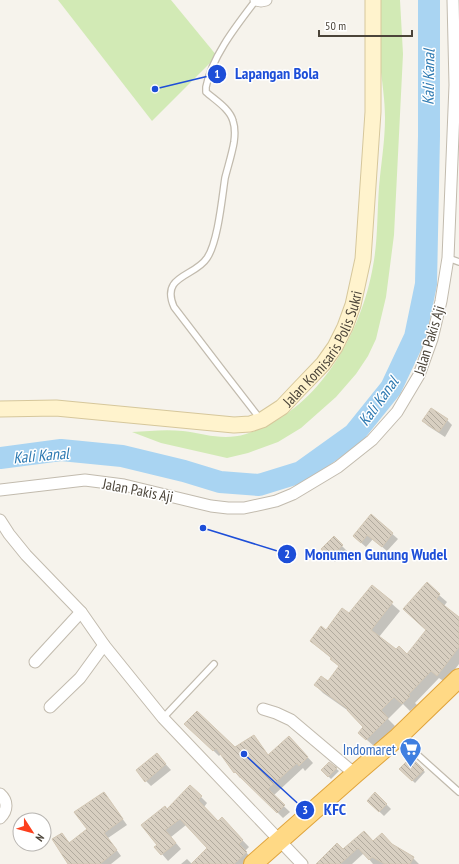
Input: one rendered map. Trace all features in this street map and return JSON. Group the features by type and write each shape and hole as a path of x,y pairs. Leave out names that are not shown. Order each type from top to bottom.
{"highway":[{"path":"254,864 398,737 459,678"}],"main road":[{"name":"Jalan Komisaris Polis Sukri","path":"0,409 56,408 234,425 250,424 262,420 282,407 322,364 335,347 345,327 358,287 363,259 373,112 373,0"}],"street":[{"path":"256,0 266,0"},
{"name":"Jalan Pakis Aji","path":"0,490 85,480 124,485 211,506 244,508 276,501 293,494 338,467 372,440 397,412 410,393 423,366 441,301 448,258 455,85 453,0"},
{"path":"0,520 26,555 81,612 104,645 164,718 302,864"},
{"path":"34,662 81,612"},
{"path":"50,707 80,678 104,645"},
{"path":"263,710 276,713 291,720 355,774"},
{"path":"0,794 5,798 7,805 0,818"}],"lane":[{"path":"256,0 222,48 206,87 206,92 230,113 234,125 234,143 226,176 213,246 204,262 176,281 170,295 174,307 222,371 262,420"},
{"path":"448,258 459,262"},
{"path":"164,718 214,664"},
{"path":"398,737 459,792"}],"green space":[{"path":"58,0 171,0 217,56 152,121"},
{"path":"378,0 400,0 403,54 394,235 386,297 376,339 368,356 356,374 336,397 301,428 278,442 248,453 227,458 161,443 132,432 177,430 222,437 246,434 271,423 294,408 314,389 332,368 346,344 358,318 367,292 376,246 385,118 379,56"}],"building":[{"path":"431,408 448,419 439,432 422,421"},
{"path":"371,514 393,533 382,547 367,535 361,543 353,536"},
{"path":"334,536 343,545 329,558 321,549"},
{"path":"427,582 440,594 436,599 459,617 459,647 437,676 431,671 408,695 410,696 402,704 394,697 381,710 388,718 366,740 358,733 363,727 347,710 348,709 314,685 321,676 328,681 339,666 330,659 332,658 310,641 321,626 326,630 342,608 349,613 372,585 393,602 371,630 396,649 399,646 407,654 426,630 403,609"},
{"path":"197,711 235,747 254,735 268,755 289,736 308,757 299,766 297,763 268,789 285,805 277,813 235,772 234,773 216,748 213,751 184,724"},
{"path":"157,753 166,764 145,782 136,770"},
{"name":"Indomaret","path":"411,757 424,770 412,781 399,769"},
{"path":"329,762 337,768 328,777 321,770"},
{"path":"190,785 202,796 198,800 218,821 222,817 243,840 239,844 247,852 234,864 191,864 207,848 180,819 165,830 176,843 161,855 154,847 157,845 141,825 165,806 167,809"},
{"path":"104,792 123,819 104,833 117,850 100,864 68,864 52,839 62,833 69,843 87,829 74,812"},
{"path":"375,792 387,804 379,812 367,801"},
{"path":"364,831 373,841 382,833 392,844 414,857 410,864 385,864 372,857 369,860 358,848 340,864 316,864 337,843 343,849"}],"waterway":[{"name":"Kali Kanal","path":"0,458 61,450 122,456 184,471 220,482 259,485 301,472 354,434 391,388 415,337 426,284 429,136 429,0"}],"place":[{"name":"Lapangan Bola","path":"155,89"},
{"name":"Monumen Gunung Wudel","path":"203,528"},
{"name":"KFC","path":"244,754"},
{"name":"Indomaret","path":"411,768"}]}
